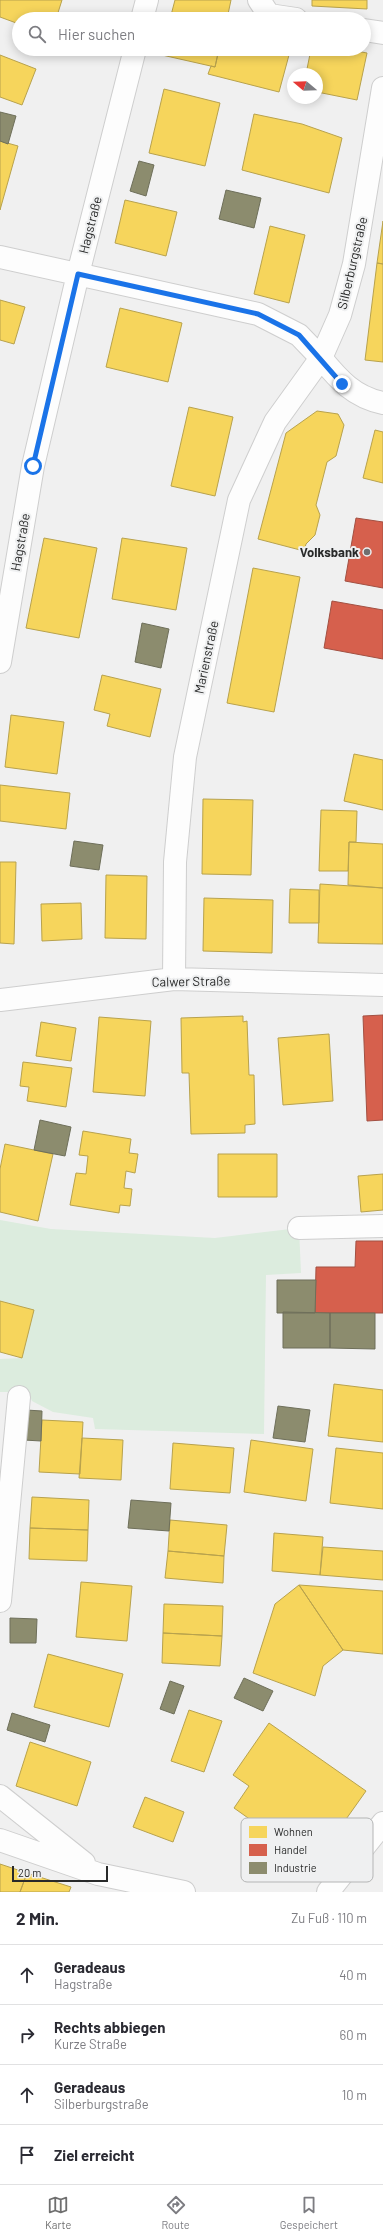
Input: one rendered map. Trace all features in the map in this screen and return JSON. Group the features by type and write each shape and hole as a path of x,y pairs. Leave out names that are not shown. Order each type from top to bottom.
{"street":[{"path":"144,12 147,0"},
{"path":"259,0 267,12"},
{"path":"371,31 383,33"},
{"name":"Hagstraße","path":"0,662 33,466 78,274 133,56"},
{"name":"Silberburgstraße","path":"321,358 340,315 377,175 383,88"},
{"path":"0,257 258,314 299,335 321,358 342,384 375,401 383,403"},
{"name":"Marienstraße","path":"174,979 175,862 185,757 239,500 275,422 321,358"},
{"name":"Calwer Straße","path":"0,1000 174,979 383,985"},
{"path":"299,1228 383,1226"},
{"path":"0,1601 19,1397"},
{"path":"0,1796 98,1874"},
{"path":"373,1836 383,1823"},
{"path":"0,1840 98,1874 184,1892"},
{"path":"328,1892 336,1882"}],"green space":[{"path":"0,1220 51,1229 215,1238 299,1228 301,1273 266,1275 264,1434 95,1429 93,1418 53,1412 32,1401 28,1392 0,1392 0,1359 22,1358 34,1310 0,1301"}],"building: Wohnen":[{"path":"0,0 62,0 58,12 12,12 12,21 0,17"},
{"path":"175,0 231,0 228,12 172,12"},
{"path":"312,0 367,0 367,9 312,6"},
{"path":"0,55 36,69 22,105 0,97"},
{"path":"166,56 217,56 215,67"},
{"path":"217,56 289,56 279,92 208,74 211,66 215,67"},
{"path":"310,56 366,56 357,100 323,93 323,68 307,68"},
{"path":"164,89 220,103 205,166 149,153"},
{"path":"254,114 302,124 342,138 329,193 242,170"},
{"path":"0,141 18,146 0,210"},
{"path":"125,200 177,212 166,256 115,243"},
{"path":"383,221 383,264 377,263"},
{"path":"270,226 305,235 289,303 254,294"},
{"path":"377,263 383,264 383,362 365,360"},
{"path":"0,300 25,307 14,344 0,340"},
{"path":"120,308 182,323 168,382 106,367"},
{"path":"189,407 233,417 215,496 171,486"},
{"path":"317,411 338,414 344,425 336,456 327,462 316,505 320,515 315,535 306,544 304,551 258,539 286,433"},
{"path":"375,430 383,432 383,483 363,478"},
{"path":"44,538 97,548 79,638 26,628"},
{"path":"122,538 187,548 176,610 112,599"},
{"path":"253,568 300,577 274,712 227,703"},
{"path":"102,675 161,689 150,737 107,726 110,714 94,710"},
{"path":"11,715 64,722 57,774 5,767"},
{"path":"354,754 383,760 383,810 344,801"},
{"path":"0,785 70,793 66,829 0,821"},
{"path":"203,799 253,800 251,875 202,874"},
{"path":"321,810 357,811 356,842 349,842 348,871 319,871"},
{"path":"349,842 383,844 383,888 348,885"},
{"path":"0,862 16,862 14,944 0,943"},
{"path":"106,875 147,876 146,939 105,938"},
{"path":"320,884 383,888 383,944 318,943"},
{"path":"290,889 319,890 319,923 289,923"},
{"path":"204,898 273,900 272,953 203,951"},
{"path":"81,903 82,939 42,941 41,904"},
{"path":"243,1016 243,1022 247,1021 249,1075 254,1075 255,1124 245,1125 245,1133 191,1134 189,1073 182,1073 181,1018"},
{"path":"99,1017 151,1021 145,1096 93,1092"},
{"path":"41,1022 76,1028 71,1061 36,1056"},
{"path":"329,1034 333,1101 283,1105 278,1038"},
{"path":"23,1062 72,1068 66,1107 27,1101 29,1087 20,1086"},
{"path":"83,1131 131,1139 129,1153 138,1154 135,1173 126,1171 124,1188 132,1189 130,1206 120,1205 119,1213 70,1205 76,1173 86,1174 88,1156 79,1155"},
{"path":"5,1144 53,1154 38,1221 0,1212 0,1169"},
{"path":"218,1154 277,1154 277,1197 218,1197"},
{"path":"383,1174 383,1210 361,1212 358,1176"},
{"path":"0,1301 34,1310 22,1358 0,1352"},
{"path":"334,1384 383,1390 383,1442 328,1436"},
{"path":"42,1420 83,1422 80,1474 39,1472"},
{"path":"82,1438 123,1440 121,1480 79,1478"},
{"path":"251,1440 313,1449 306,1501 244,1492"},
{"path":"173,1443 234,1448 230,1493 170,1489"},
{"path":"336,1448 383,1453 383,1509 330,1503"},
{"path":"32,1497 89,1500 88,1530 30,1528"},
{"path":"170,1520 227,1525 224,1556 168,1551"},
{"path":"30,1528 88,1530 87,1561 29,1559"},
{"path":"274,1533 323,1537 320,1575 272,1571"},
{"path":"323,1547 383,1551 383,1580 320,1575"},
{"path":"168,1551 224,1556 223,1583 165,1578"},
{"path":"81,1582 132,1586 127,1641 76,1637"},
{"path":"299,1585 383,1591 383,1654 343,1650"},
{"path":"299,1585 343,1650 323,1666 315,1696 253,1673 275,1604"},
{"path":"164,1604 223,1606 222,1636 163,1633"},
{"path":"163,1633 222,1636 220,1666 162,1663"},
{"path":"48,1654 123,1674 109,1727 34,1707"},
{"path":"189,1710 222,1721 204,1772 171,1761"},
{"path":"269,1723 366,1791 347,1818 248,1818 234,1808 249,1786 233,1775"},
{"path":"30,1742 91,1762 77,1806 16,1786"},
{"path":"145,1797 184,1812 173,1842 133,1827"},
{"path":"0,1864 27,1873 20,1892 0,1892"},
{"path":"27,1873 71,1887 69,1892 20,1892"}],"building: Handel":[{"name":"Volksbank","path":"356,518 383,522 383,588 345,581"},
{"path":"332,601 383,610 383,659 324,648"},
{"path":"383,1015 383,1120 367,1121 363,1016"},
{"path":"356,1241 383,1241 383,1313 315,1313 316,1267 355,1267"}],"building: Industrie":[{"path":"0,112 16,116 8,144 0,141"},
{"path":"139,161 154,165 146,196 130,191"},
{"path":"226,190 261,198 254,228 219,219"},
{"path":"142,623 169,629 161,668 135,662"},
{"path":"74,841 103,845 99,870 70,866"},
{"path":"40,1120 71,1127 65,1156 34,1150"},
{"path":"277,1280 316,1280 315,1313 277,1313"},
{"path":"283,1312 330,1313 330,1348 283,1348"},
{"path":"330,1313 375,1313 375,1349 330,1348"},
{"path":"278,1406 310,1410 305,1442 273,1438"},
{"path":"26,1410 42,1411 41,1441 24,1440"},
{"path":"131,1500 171,1503 169,1531 128,1528"},
{"path":"10,1618 37,1619 36,1643 10,1643"},
{"path":"244,1678 273,1691 263,1711 234,1698"},
{"path":"170,1681 184,1686 174,1714 160,1709"},
{"path":"12,1713 50,1725 45,1742 7,1730"}],"place":[{"name":"Volksbank","path":"367,552"}],"route":[{"path":"33,466 78,274 258,314 299,335 321,358 342,384"}]}
